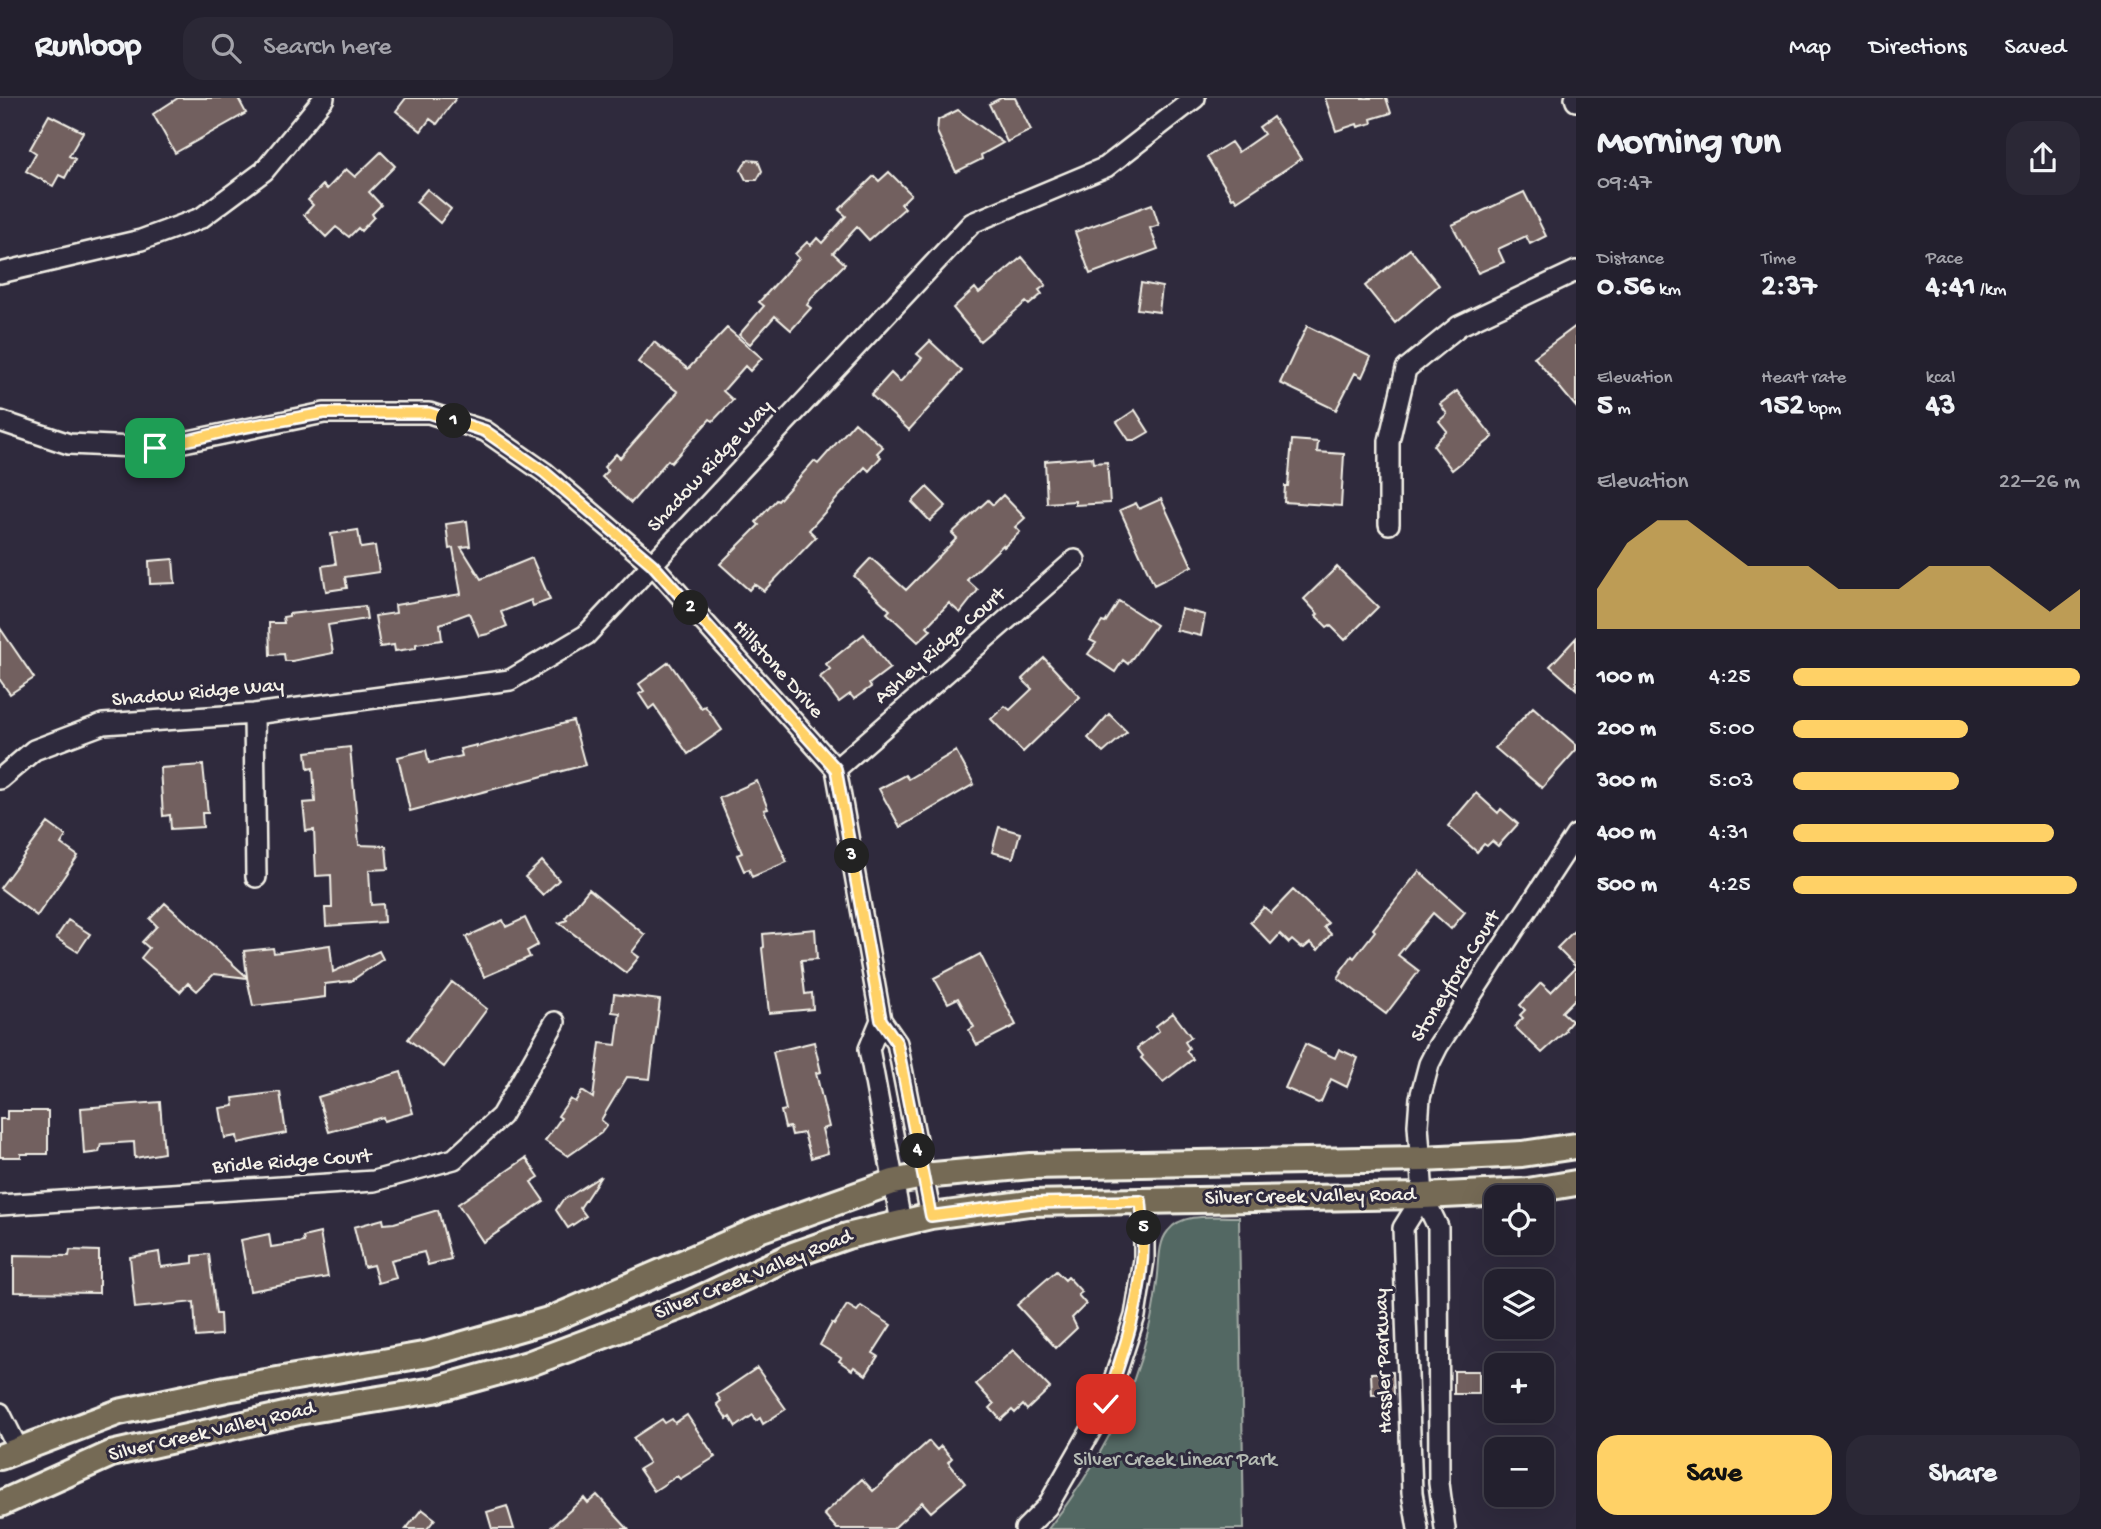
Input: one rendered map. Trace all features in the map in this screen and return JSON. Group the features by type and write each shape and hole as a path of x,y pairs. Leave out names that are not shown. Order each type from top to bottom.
{"main road":[{"name":"Silver Creek Valley Road","path":"9,1453 119,1412 226,1389 429,1354 552,1320 759,1230 893,1182 923,1176 1031,1166 1522,1154 1576,1146"},
{"name":"Silver Creek Valley Road","path":"0,1504 111,1454 298,1412 434,1390 528,1364 688,1304 793,1255 847,1236 901,1222 1029,1203 1423,1196 1528,1191 1576,1183"}],"street":[{"path":"0,273 141,240 201,218 264,171 324,98"},
{"name":"Shadow Ridge Way","path":"0,779 34,750 103,724 254,714 510,680 586,635 972,223 1106,167 1195,98"},
{"path":"1389,524 1389,441 1406,369 1459,326 1576,271"},
{"name":"Hillstone Drive","path":"0,421 69,444 155,448 240,428 324,413 429,413 485,431 544,472 652,564 836,769"},
{"name":"Ashley Ridge Court","path":"836,769 1075,560"},
{"path":"254,714 256,877"},
{"path":"836,769 881,1020 897,1043 931,1216"},
{"name":"Stoneyford Court","path":"1422,1158 1420,1098 1429,1064 1438,1046 1576,835"},
{"path":"881,1020 869,1049 901,1222"},
{"name":"Bridle Ridge Court","path":"0,1205 374,1181 454,1159 501,1116 555,1022"},
{"path":"1422,1158 1423,1196 1438,1227 1439,1483 1445,1529"},
{"name":"Hassler Parkway","path":"1418,1529 1412,1493 1403,1228 1423,1196"},
{"path":"1025,1529 1047,1507 1106,1404 1135,1316 1144,1260 1141,1201"},
{"path":"0,1413 9,1453"}],"green space":[{"name":"Silver Creek Linear Park","path":"1239,1217 1244,1529 1048,1529 1095,1461 1131,1388 1150,1322 1164,1236 1174,1225 1192,1218"}],"building":[{"path":"178,98 238,98 246,113 175,153 153,114"},
{"path":"406,98 456,98 437,124 430,119 421,131 396,111"},
{"path":"1001,98 1015,98 1031,130 1007,142 989,104"},
{"path":"1325,98 1386,98 1391,113 1371,119 1372,123 1358,127 1357,124 1336,131"},
{"path":"958,110 1003,143 981,155 982,159 956,172 937,132 938,120"},
{"path":"49,115 83,132 69,156 75,159 65,178 59,175 53,186 26,171 36,153 30,149"},
{"path":"1273,117 1301,159 1237,201 1232,198 1207,157 1231,142 1238,152 1264,134 1259,127"},
{"path":"381,152 395,166 369,192 381,205 372,214 374,217 361,231 358,228 349,237 336,227 326,237 304,215 313,205 308,200 323,185 327,189 346,169 355,177"},
{"path":"747,160 758,161 762,171 757,180 746,180 741,170"},
{"path":"889,172 911,194 901,204 905,208 869,240 857,227 833,253 845,264 813,296 807,305 811,308 791,330 775,316 750,344 739,335 764,306 759,302 799,258 795,254 807,242 811,245 817,238 822,243 846,216 839,210 874,176 879,181"},
{"path":"427,189 451,209 440,223 416,202"},
{"path":"1524,192 1546,236 1530,244 1526,236 1498,249 1504,262 1478,273 1452,225"},
{"path":"1152,204 1159,225 1150,228 1158,249 1090,274 1075,232"},
{"path":"1410,249 1439,285 1395,323 1365,286"},
{"path":"1022,257 1046,285 1039,290 1042,294 1029,305 1026,302 980,341 953,308 975,288 979,293"},
{"path":"1141,283 1162,287 1159,312 1137,309"},
{"path":"1307,326 1371,357 1362,377 1355,373 1336,410 1280,383"},
{"path":"1576,326 1576,407 1534,357"},
{"path":"727,328 762,358 750,371 745,366 723,391 733,400 713,421 710,419 671,463 668,460 631,503 602,477 608,471 604,467 616,454 620,458 678,392 638,362 654,342 688,369"},
{"path":"930,341 962,371 909,430 871,395 891,373 900,382 922,358 917,354"},
{"path":"1457,391 1493,437 1452,470 1433,445 1447,431 1439,421 1447,414 1440,404"},
{"path":"1135,410 1149,432 1135,440 1129,440 1117,422"},
{"path":"855,422 883,447 877,453 881,457 869,471 865,467 809,530 816,537 764,591 754,584 749,590 720,564 759,525 756,522 776,500 778,501 814,461 818,464"},
{"path":"1292,440 1318,442 1317,452 1344,454 1341,506 1284,502"},
{"path":"1092,457 1093,463 1107,462 1110,503 1047,503 1045,461"},
{"path":"927,487 946,506 930,521 912,502"},
{"path":"1003,495 1025,518 1015,527 1020,532 967,580 978,590 960,613 949,603 927,626 931,630 918,642 887,613 890,610 854,576 871,558 906,590 957,538 952,533 988,500 993,505"},
{"path":"1161,499 1192,566 1154,585 1120,510 1136,503 1139,509"},
{"path":"467,521 470,546 461,547 481,579 532,558 550,600 533,606 531,600 501,612 507,626 488,634 479,636 469,613 440,624 442,640 395,651 394,645 380,647 375,616 396,613 395,605 461,594 453,548 449,549 446,524"},
{"path":"358,530 361,548 375,546 379,572 345,577 347,588 326,591 322,566 336,564 331,534"},
{"path":"173,559 175,583 150,584 149,561"},
{"path":"1337,567 1378,607 1345,640 1316,616 1318,614 1304,599"},
{"path":"1119,601 1156,625 1128,664 1123,660 1115,672 1088,654 1096,643 1090,640"},
{"path":"365,606 367,619 328,625 333,653 292,661 285,661 284,654 270,655 269,623 284,623 283,617 289,614"},
{"path":"1181,609 1205,615 1201,636 1176,630"},
{"path":"0,628 34,678 10,694 0,680"},
{"path":"864,634 890,668 854,699 850,694 839,702 820,677 830,669 826,664"},
{"path":"1576,638 1576,689 1550,666"},
{"path":"1044,658 1080,697 1023,752 991,719 1005,706 1010,710 1032,689 1022,679"},
{"path":"669,662 701,708 705,706 722,730 688,754 654,705 649,709 639,694 644,691 639,684"},
{"path":"1533,707 1576,745 1576,750 1542,788 1495,748"},
{"path":"1109,714 1127,732 1103,753 1088,738"},
{"path":"573,721 585,765 410,811 398,757 426,750 429,763 462,756 460,749 477,747"},
{"path":"350,747 359,845 386,846 388,869 369,870 371,905 383,904 384,922 326,926 325,908 332,908 331,875 316,876 314,830 306,831 303,803 315,802 313,768 308,769 306,752"},
{"path":"956,751 974,784 900,827 879,789 905,775 908,779"},
{"path":"203,765 208,813 202,813 203,827 171,829 170,815 163,816 160,768"},
{"path":"757,781 768,809 764,810 787,862 752,877 749,869 744,871 737,855 742,853 719,798"},
{"path":"1476,793 1498,813 1501,809 1518,824 1498,846 1492,841 1487,846 1484,844 1477,852 1448,826"},
{"path":"48,823 66,836 61,844 78,856 37,916 0,888"},
{"path":"999,827 1020,833 1013,858 992,852"},
{"path":"542,861 559,880 543,895 525,877"},
{"path":"1419,871 1465,912 1451,929 1433,913 1398,955 1419,971 1386,1014 1338,978 1352,956 1354,958 1375,931 1373,929"},
{"path":"589,889 645,935 632,952 639,957 626,973 559,923 567,920 565,918"},
{"path":"1293,890 1328,923 1324,927 1331,934 1318,950 1310,943 1301,948 1292,940 1289,943 1280,934 1271,944 1250,922 1264,907 1271,913"},
{"path":"165,903 247,977 244,951 273,948 274,953 330,945 333,972 379,951 383,959 351,981 325,984 325,997 253,1006 247,978 214,974 197,991 188,983 180,992 141,958 149,948 142,942 157,926 150,919"},
{"path":"525,918 538,945 527,951 530,957 484,977 466,937 503,920 506,927"},
{"path":"68,920 90,934 78,952 56,938"},
{"path":"815,929 817,959 801,960 805,994 812,993 813,1009 769,1013 763,934"},
{"path":"1576,929 1576,967 1557,948"},
{"path":"980,954 1016,1025 977,1045 969,1030 974,1027 958,998 948,1003 934,978"},
{"path":"1576,967 1576,998 1562,1012 1572,1021 1566,1031 1542,1053 1515,1026 1523,1018 1520,1015 1525,1010 1520,1005 1541,983 1551,992"},
{"path":"452,982 487,1009 444,1067 408,1039"},
{"path":"614,994 660,1000 650,1079 627,1077 601,1120 607,1125 601,1133 568,1156 545,1141 570,1099 575,1102 582,1091 593,1098 600,1043 616,1045 620,1013 612,1012"},
{"path":"1173,1013 1191,1037 1185,1042 1189,1048 1186,1051 1193,1059 1163,1082 1141,1058 1143,1056 1137,1048 1159,1031 1156,1026"},
{"path":"814,1042 821,1072 816,1073 829,1127 822,1129 828,1153 811,1158 804,1133 792,1135 790,1127 785,1128 781,1111 786,1110 773,1052"},
{"path":"1305,1044 1335,1058 1339,1049 1358,1058 1347,1087 1331,1079 1321,1102 1318,1103 1285,1088"},
{"path":"401,1072 413,1113 384,1121 383,1117 329,1132 318,1097"},
{"path":"280,1092 286,1133 238,1143 237,1136 225,1138 220,1108 234,1106 233,1098"},
{"path":"160,1102 164,1153 135,1158 134,1142 101,1144 99,1152 84,1154 81,1108"},
{"path":"7,1111 48,1111 48,1154 0,1157 0,1119 7,1119"},
{"path":"526,1158 539,1177 531,1182 544,1201 483,1242 458,1204"},
{"path":"601,1176 580,1208 586,1216 568,1228 556,1210 562,1201"},
{"path":"438,1210 451,1259 428,1265 424,1252 391,1260 396,1278 378,1283 373,1265 364,1267 354,1227 383,1219 384,1224 394,1223"},
{"path":"320,1233 328,1277 250,1291 241,1240 269,1234 271,1247 304,1242 303,1237"},
{"path":"70,1250 99,1251 99,1293 14,1292 14,1255 69,1256"},
{"path":"159,1252 161,1267 193,1263 193,1256 209,1254 221,1335 196,1337 194,1302 135,1308 130,1257"},
{"path":"1056,1271 1065,1280 1068,1277 1082,1292 1078,1295 1086,1304 1072,1318 1077,1328 1056,1348 1017,1305"},
{"path":"847,1305 857,1311 861,1306 891,1325 873,1353 878,1356 866,1375 854,1367 852,1370 839,1361 841,1358 820,1345 832,1323 834,1325"},
{"path":"1013,1350 1050,1388 1027,1410 1023,1405 1015,1413 1012,1410 1001,1420 990,1408 994,1404 976,1384"},
{"path":"757,1368 786,1409 763,1424 760,1418 756,1421 753,1415 736,1427 717,1404 721,1401 717,1395"},
{"path":"1454,1371 1479,1371 1479,1394 1454,1394"},
{"path":"1393,1372 1394,1394 1372,1395 1371,1373"},
{"path":"687,1415 715,1457 680,1479 677,1476 654,1491 639,1469 649,1463 633,1438 662,1419 665,1423 672,1419 675,1423"},
{"path":"929,1441 937,1450 941,1446 952,1458 948,1462 965,1483 931,1512 922,1502 893,1529 837,1529 824,1514 862,1479 873,1491"},
{"path":"597,1495 628,1529 549,1529 584,1498 588,1503"},
{"path":"507,1506 514,1529 492,1529 487,1512"},
{"path":"422,1509 435,1519 427,1529 406,1529"}],"route":[{"path":"155,448 240,428 324,413 429,413 485,431 544,472 652,564 836,769 881,1020 897,1043 931,1216 1029,1203 1141,1201 1144,1260 1135,1316 1106,1404"}]}
